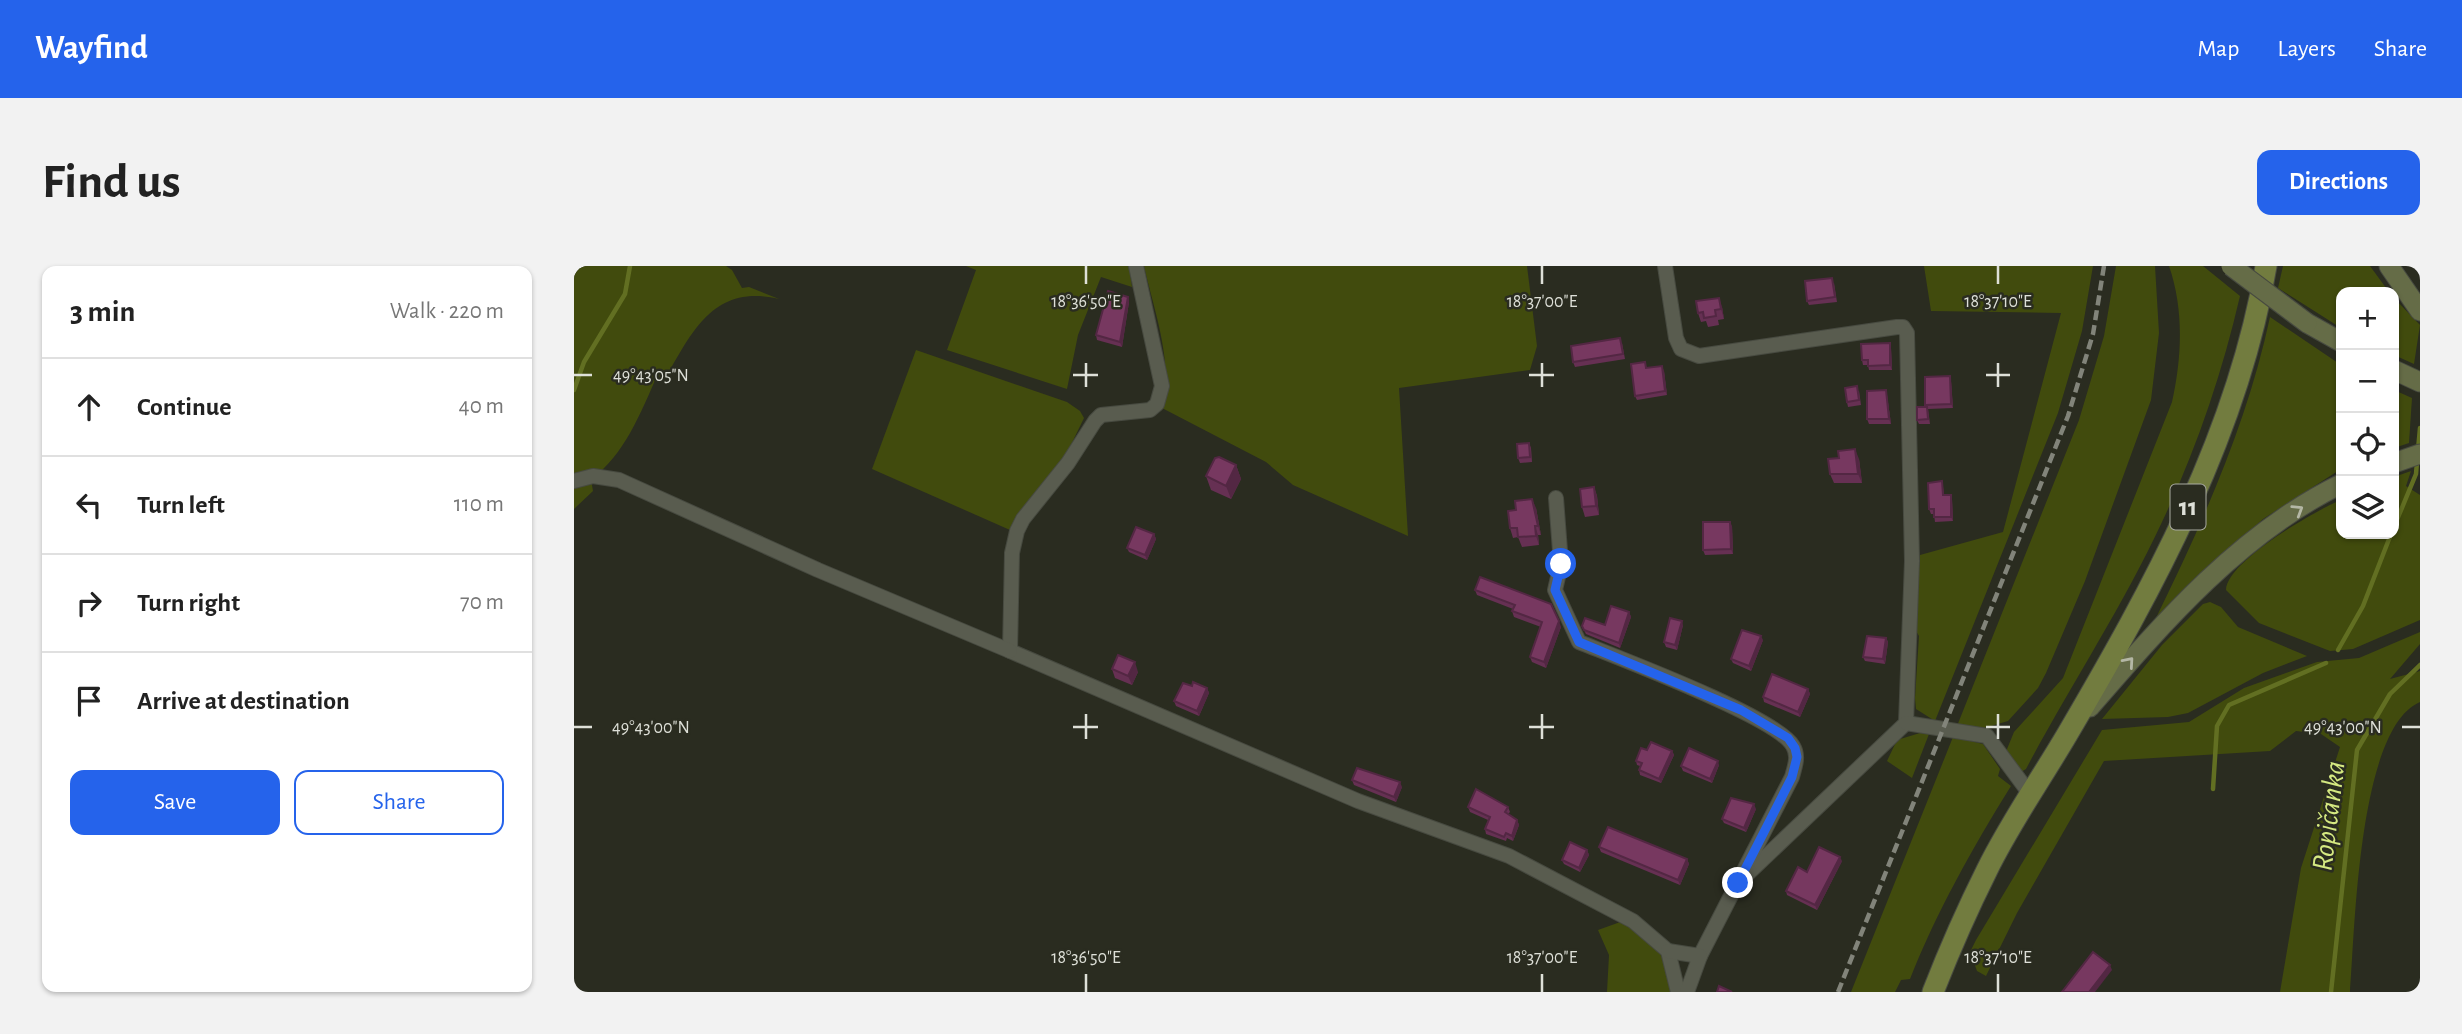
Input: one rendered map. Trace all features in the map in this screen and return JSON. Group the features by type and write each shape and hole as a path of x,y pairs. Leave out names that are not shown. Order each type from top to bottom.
{"main road":[{"path":"2231,266 2307,323 2336,339"},
{"name":"11","path":"1933,992 1987,869 2068,732 2151,581 2198,487 2224,424 2266,266"},
{"path":"2389,266 2420,311"},
{"path":"2399,372 2420,382"},
{"path":"2399,461 2420,454"},
{"path":"2068,732 2152,635 2207,582 2287,517 2336,487"}],"street":[{"path":"1010,651 1012,554 1023,519 1068,463 1101,415 1150,410 1161,393 1159,367 1136,266"},
{"path":"1665,266 1676,338 1681,349 1699,356 1897,327 1903,327 1907,333 1912,561 1906,723 1738,883"},
{"path":"574,481 593,476 618,480 818,570 1358,802 1509,856 1633,921 1668,951 1700,956"},
{"path":"1556,498 1561,564 1555,590 1579,642 1741,710 1788,738 1795,748 1797,757 1792,777 1700,956 1687,992"},
{"path":"1906,723 1987,736 2030,794"},
{"path":"1668,951 1678,992"}],"green space":[{"path":"574,266 726,266 732,270 742,288 749,287 779,299 757,296 738,298 708,315 685,344 665,379 657,376 622,446 591,479 593,491 574,509"},
{"path":"966,266 1129,266 1132,287 1101,277 1078,335 1067,389 947,350 976,270"},
{"path":"1144,266 1527,266 1537,346 1530,370 1399,388 1408,536 1293,485 1266,462 1162,408 1166,373 1164,355"},
{"path":"1924,266 2093,266 2082,331 2058,413 1935,721 1916,709 1915,698 1919,636 1915,629 1920,555 2003,532 2061,313 1931,311"},
{"path":"2116,266 2155,266 2159,333 2151,400 2085,581 2038,688 2008,721 1984,728 1957,726 2079,420 2104,336"},
{"path":"2169,266 2203,266 2240,296 2225,354 2186,467 2162,522 2113,616 2026,769 2021,772 2005,754 2014,732 2063,678 2172,402 2180,333 2177,299"},
{"path":"2283,266 2370,266 2385,287 2336,287 2336,325 2278,288"},
{"path":"2399,303 2420,325 2414,364 2399,357"},
{"path":"2270,317 2336,362 2336,472 2263,519 2155,620 2222,472 2260,357"},
{"path":"916,350 1067,402 1080,411 1084,418 1066,455 1010,530 872,469"},
{"path":"2399,392 2412,398 2409,443 2399,446"},
{"path":"2411,471 2406,486 2420,495 2420,620 2353,649 2330,651 2259,623 2226,590 2240,566 2256,552 2294,525 2336,502 2336,539 2399,539 2399,475"},
{"path":"2210,602 2221,607 2238,627 2307,656 2263,673 2188,713 2168,717 2102,719 2162,645 2203,604"},
{"path":"2420,632 2420,644 2390,679 2420,671 2420,702 2399,719 2384,750 2372,789 2358,880 2350,992 2280,992 2301,868 2340,747 2321,734 2296,731 2270,751 2104,761 2017,913 1986,976 1977,971 1970,952 1976,940 2102,730 2189,722 2244,688 2317,662 2359,658"},
{"path":"1920,733 1929,734 1912,778 1887,761 1897,740"},
{"path":"1953,737 1983,744 2000,769 1998,776 2011,786 1956,881 1910,979 1901,980 1895,992 1851,992"},
{"path":"1623,921 1658,950 1667,967 1674,992 1607,992 1609,955 1598,930"}],"building":[{"path":"1832,278 1835,297 1807,301 1805,281"},
{"path":"1108,291 1128,297 1120,342 1096,335"},
{"path":"1719,298 1721,309 1715,310 1716,316 1704,318 1703,312 1698,313 1696,301"},
{"path":"1620,338 1623,354 1573,362 1571,346"},
{"path":"1890,343 1890,365 1868,366 1868,360 1862,360 1861,344"},
{"path":"1645,362 1646,368 1662,366 1665,391 1635,396 1631,364"},
{"path":"1950,376 1951,404 1925,405 1925,377"},
{"path":"1857,386 1859,400 1847,402 1845,388"},
{"path":"1886,390 1889,419 1867,419 1867,391"},
{"path":"1917,407 1927,407 1928,419 1917,420"},
{"path":"1529,443 1530,457 1518,458 1517,444"},
{"path":"1855,449 1858,474 1830,474 1828,459 1839,458 1838,451"},
{"path":"1219,457 1236,465 1226,486 1206,476 1215,458"},
{"path":"1942,481 1943,495 1951,495 1951,517 1934,517 1934,509 1929,509 1928,483"},
{"path":"1594,487 1596,506 1582,507 1580,489"},
{"path":"1532,499 1538,526 1535,526 1536,536 1518,537 1517,528 1510,528 1508,511 1516,510 1515,501"},
{"path":"1703,522 1730,522 1731,549 1703,550"},
{"path":"1136,527 1154,534 1145,555 1127,548"},
{"path":"1480,577 1551,604 1559,621 1544,662 1530,657 1542,622 1512,611 1515,605 1475,590"},
{"path":"1611,606 1629,612 1619,643 1584,630 1582,626 1585,618 1605,625"},
{"path":"1670,618 1682,621 1675,645 1664,642"},
{"path":"1742,630 1761,636 1749,666 1731,659"},
{"path":"1867,636 1886,638 1883,659 1863,657"},
{"path":"1118,655 1135,662 1128,676 1112,669"},
{"path":"1772,674 1808,689 1798,712 1763,697"},
{"path":"1193,682 1207,688 1197,711 1174,701 1183,683 1192,686"},
{"path":"1651,742 1672,751 1659,779 1639,770 1642,763 1636,761 1641,748 1647,750"},
{"path":"1689,748 1718,761 1710,779 1681,766"},
{"path":"1357,768 1400,782 1394,797 1352,780"},
{"path":"1476,789 1508,807 1505,812 1517,820 1512,836 1506,833 1504,837 1485,829 1490,817 1468,807"},
{"path":"1731,798 1754,804 1744,828 1722,819"},
{"path":"1608,827 1687,859 1678,880 1599,847"},
{"path":"1570,842 1587,850 1579,868 1562,860"},
{"path":"1819,847 1840,857 1815,905 1786,891 1798,867 1807,872"},
{"path":"2093,952 2110,965 2089,992 2062,992"},
{"path":"1719,986 1732,992 1717,992"}],"waterway":[{"path":"574,390 584,362 625,294 630,266"},
{"path":"2418,450 2420,428"},
{"path":"2399,515 2416,474 2417,462"},
{"path":"2338,650 2363,606 2389,539"},
{"path":"2213,789 2217,726 2229,705 2326,663"},
{"name":"Ropičanka","path":"2331,992 2357,750 2390,694 2420,665"}],"railway":[{"path":"1838,992 2068,416 2093,334 2104,266"}],"route":[{"path":"1561,564 1555,590 1579,642 1741,710 1777,734 1788,738 1795,748 1797,757 1792,777 1738,883"}]}
